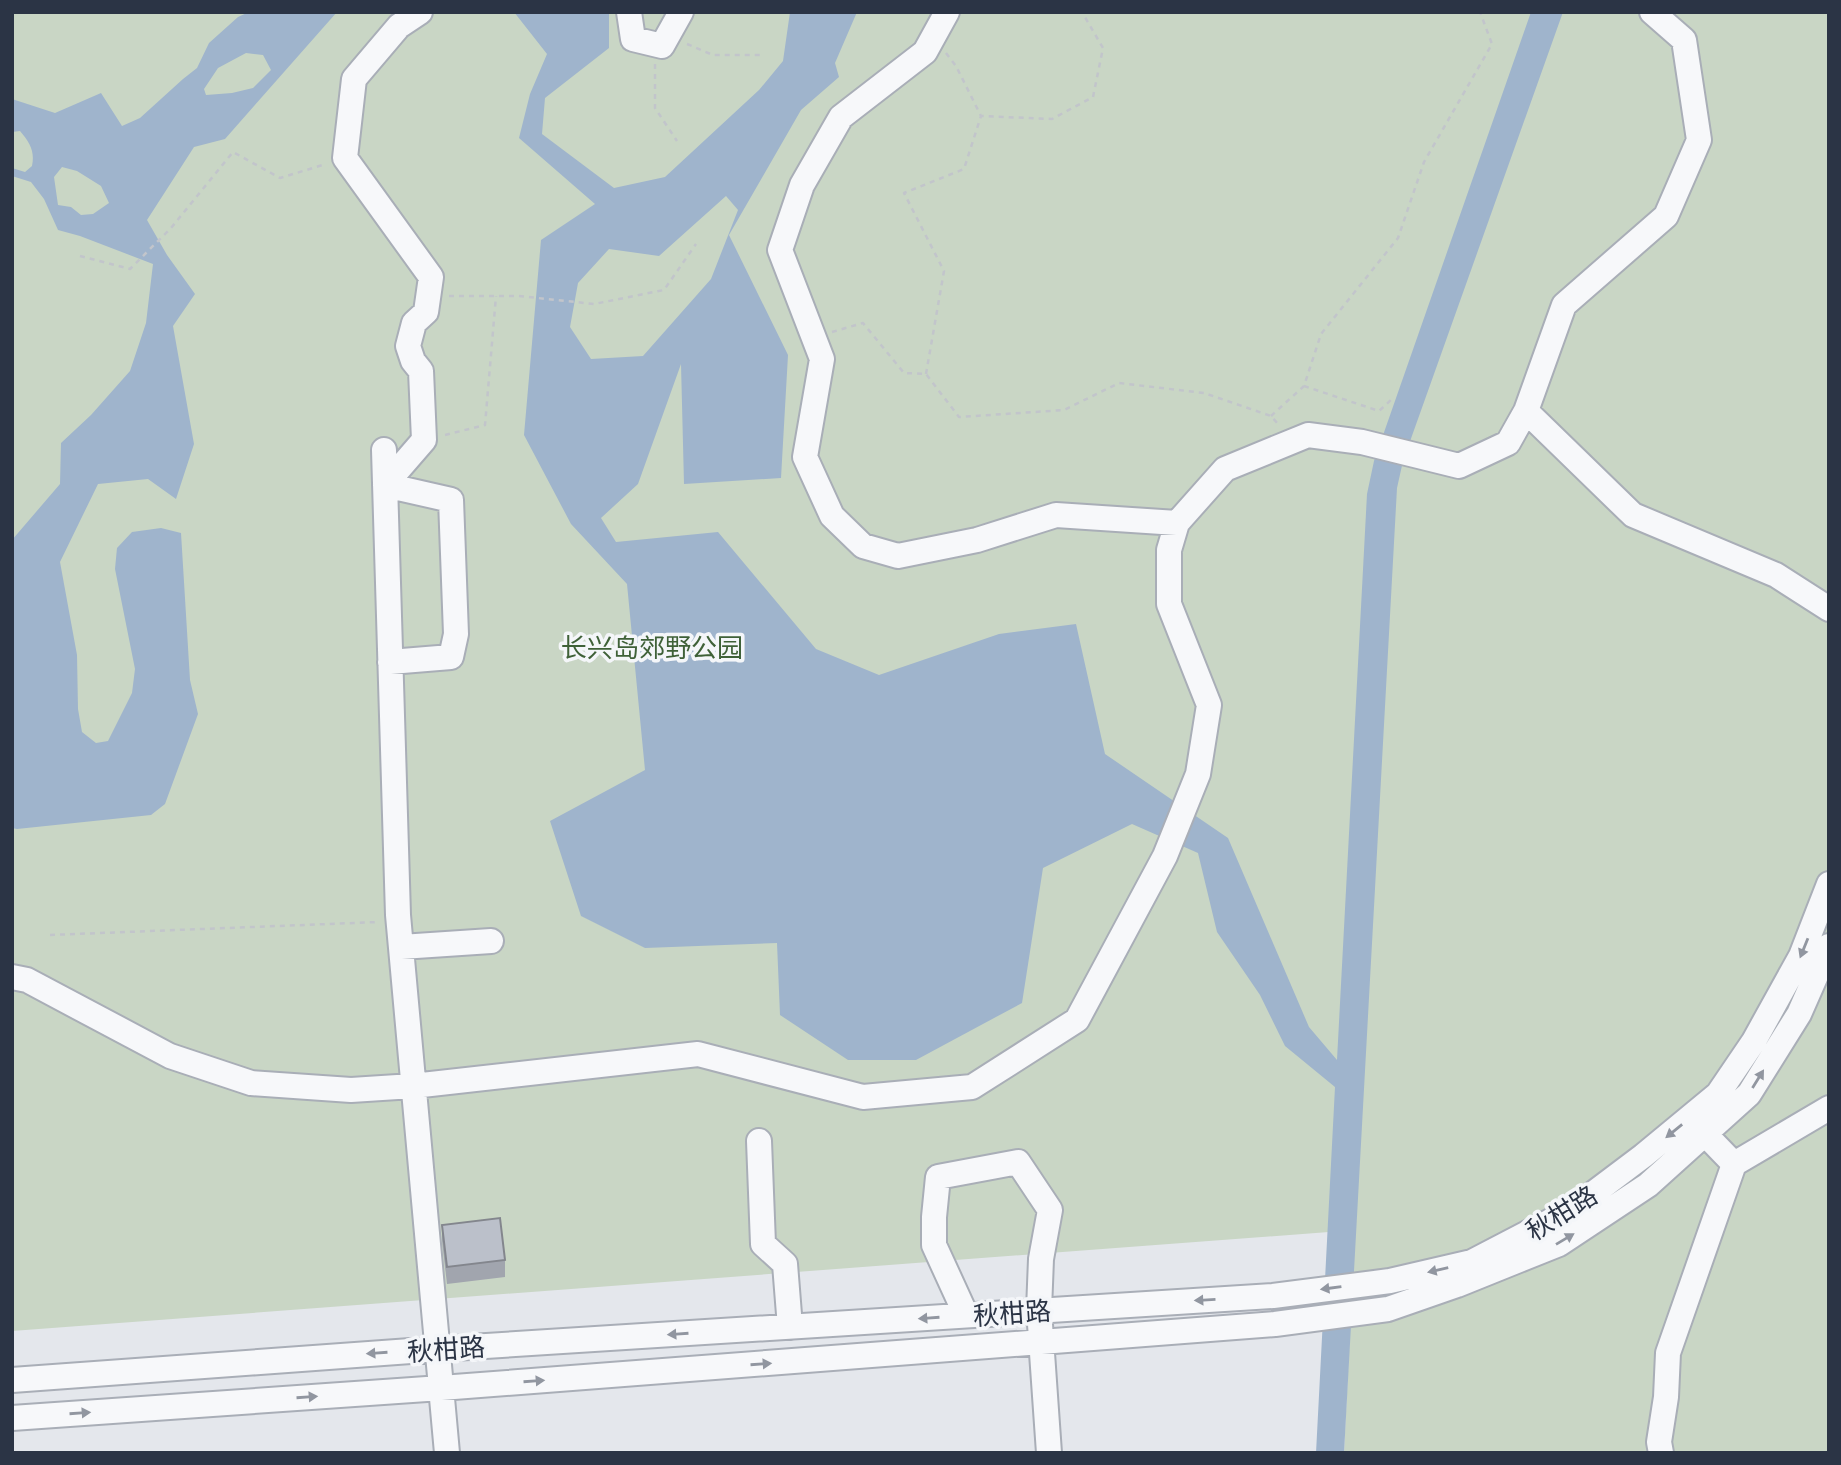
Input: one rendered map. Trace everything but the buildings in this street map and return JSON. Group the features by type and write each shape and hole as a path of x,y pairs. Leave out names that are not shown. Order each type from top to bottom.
{"street":[{"path":"385,485 424,440 421,370 413,361 408,346 414,323 426,312 431,276 345,158 354,79 399,26 420,12"},
{"path":"629,12 633,39 661,41 681,12"},
{"path":"947,12 925,52 841,117 802,185 779,250 822,359 805,457 832,516 863,546 898,556 977,540 1056,515 1177,523"},
{"path":"12,977 27,979 170,1056 251,1083 351,1090 413,1086 698,1054 863,1097 972,1087 1077,1020 1165,856 1198,774 1209,705 1169,604 1169,550 1177,523 1225,469 1308,435 1362,442 1459,466 1508,443 1526,411 1564,305 1666,216 1699,140 1684,40 1651,12"},
{"path":"1526,411 1633,515 1776,575 1829,609"},
{"path":"384,450 399,922 447,1453"},
{"path":"385,485 451,500 456,634 451,657 390,662"},
{"name":"秋柑路","path":"12,1380 438,1349 1273,1296 1390,1281 1472,1262 1570,1211 1643,1156 1718,1094 1754,1041 1801,956 1829,884"},
{"path":"401,947 491,941"},
{"name":"秋柑路","path":"12,1418 1275,1324 1388,1309 1559,1244 1648,1185 1749,1094 1799,1014 1829,946"},
{"path":"1661,1453 1659,1442 1666,1397 1668,1353 1734,1164 1829,1108"},
{"path":"1705,1134 1734,1164"},
{"path":"758,1141 763,1244 785,1264 790,1327"},
{"path":"966,1315 934,1245 938,1177 1018,1162 1050,1210 1041,1259 1039,1310 1049,1453"}],"path":[{"path":"981,116 1052,119 1093,97 1103,48 1083,12"},
{"path":"1271,415 1304,386 1321,334 1398,238 1424,162 1492,44 1480,12"},
{"path":"933,37 956,66 981,116 964,169 904,194 944,271 926,374 959,417 1064,410 1119,383 1204,393 1271,415 1292,442"},
{"path":"677,141 655,108 661,41 713,55 760,55"},
{"path":"80,256 130,269 171,228 233,152 279,178 345,158"},
{"path":"428,296 519,296 594,304 664,290 695,244"},
{"path":"424,440 485,425 496,296"},
{"path":"813,337 863,323 904,373 926,374"},
{"path":"1304,386 1379,411 1392,399"},
{"path":"50,934 399,922"}],"green space":[{"name":"长兴岛郊野公园","path":"12,12 1829,12 1829,1453 1344,1453 1355,1230 12,1331"}],"water":[{"path":"249,12 337,12 225,139 194,147 147,220 167,255 195,294 173,326 194,444 176,499 148,479 98,484 60,562 77,655 78,709 82,732 96,743 108,741 132,693 135,669 115,569 117,548 132,532 161,528 181,533 190,680 198,714 165,804 151,815 12,828 12,540 60,484 61,443 91,415 130,371 146,323 153,264 58,230 44,199 31,182 12,176 12,168 25,172 32,166 33,156 29,143 20,131 12,132 12,99 55,113 101,93 122,126 140,118 197,68 209,43 238,17","holes":["246,53 263,55 271,70 253,88 206,95 204,89 218,68","62,167 77,171 101,186 109,203 93,214 81,215 71,207 58,205 54,177"]},
{"path":"514,12 608,12 609,48 545,98 542,134 614,188 665,177 759,90 783,61 790,12 857,12 835,63 839,77 801,110 729,235 788,355 781,478 684,484 681,364 638,484 601,518 616,542 718,532 816,649 879,675 999,634 1076,624 1105,754 1228,838 1309,1027 1337,1060 1367,494 1374,461 1531,12 1563,12 1403,461 1397,488 1344,1453 1316,1453 1335,1087 1285,1046 1260,995 1217,932 1198,853 1132,824 1043,868 1022,1003 916,1060 848,1060 780,1015 777,943 645,948 581,916 550,821 645,770 627,584 571,524 524,435 541,240 595,204 519,138 530,94 547,54","holes":["726,196 738,210 711,279 643,356 591,359 570,327 578,283 609,249 659,256"]}]}
